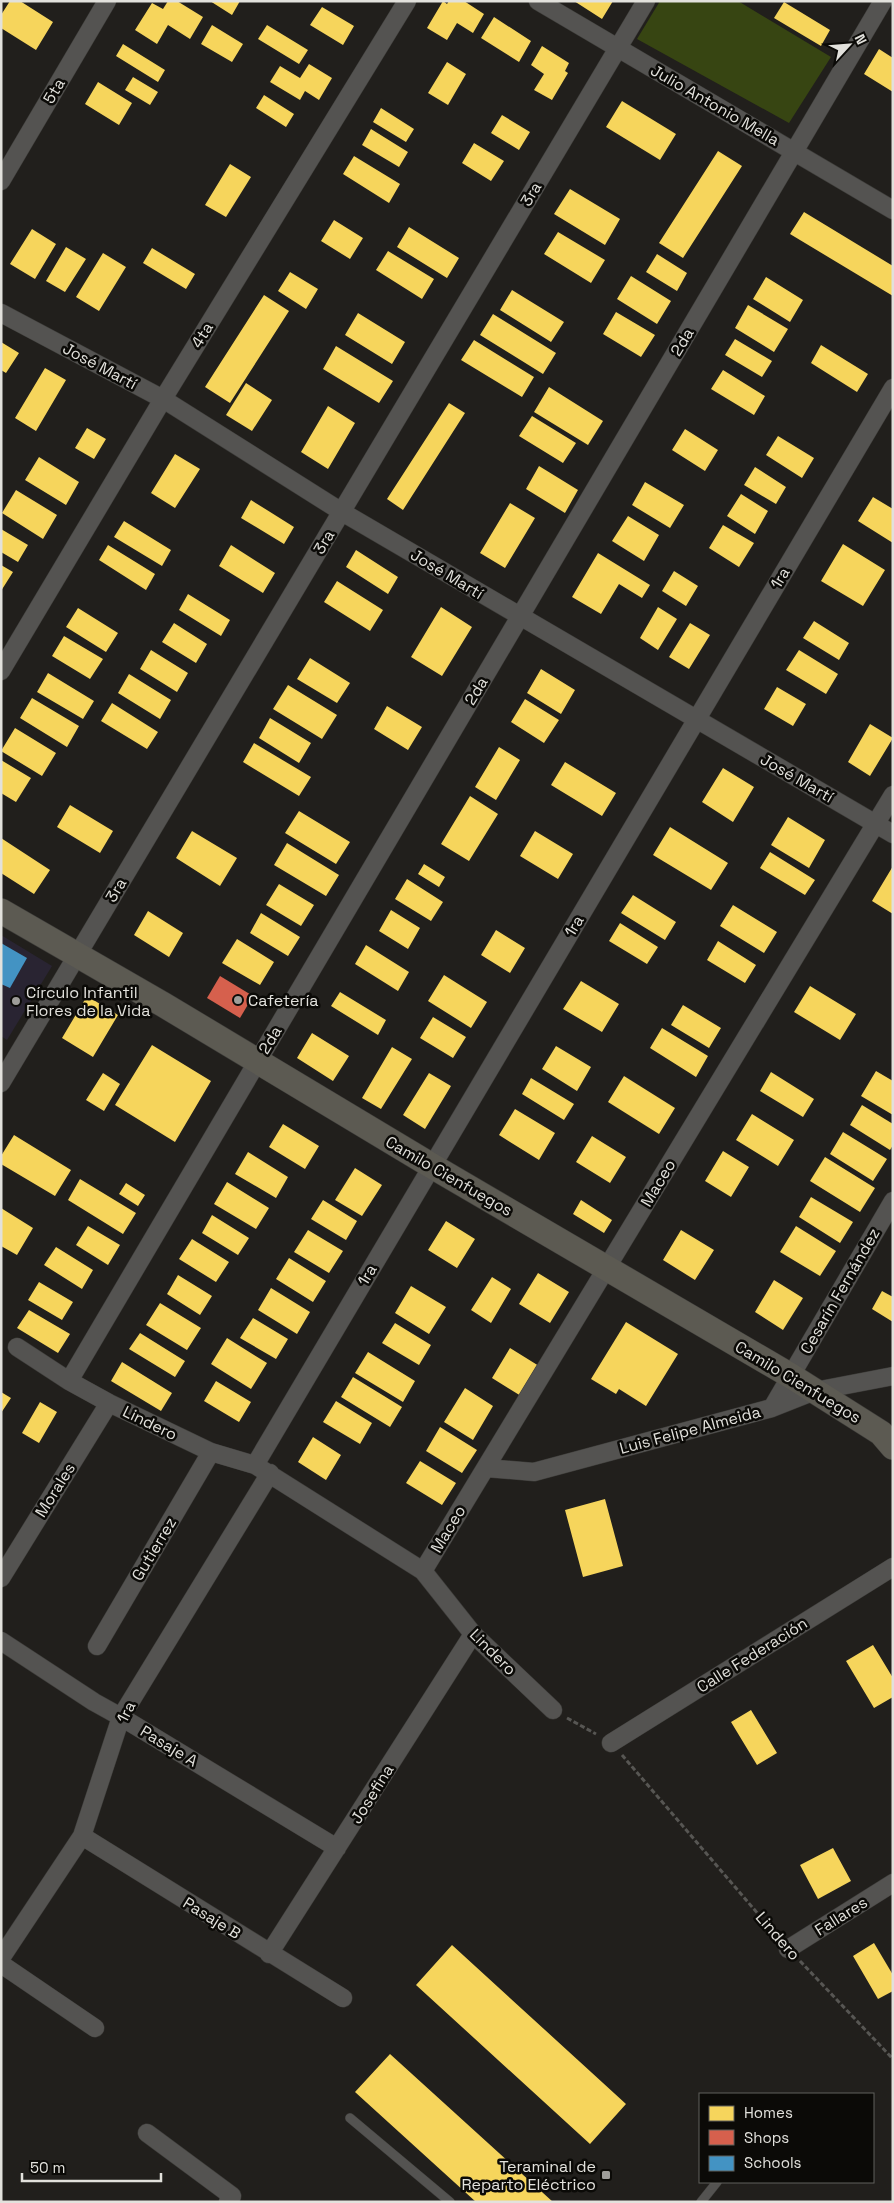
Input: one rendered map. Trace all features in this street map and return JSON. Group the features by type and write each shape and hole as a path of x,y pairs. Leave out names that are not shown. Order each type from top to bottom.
{"street":[{"name":"5ta","path":"1,181 107,1"},
{"name":"4ta","path":"1,671 163,399 407,1"},
{"name":"Julio Antonio Mella","path":"538,1 893,210"},
{"name":"3ra","path":"1,1084 646,1"},
{"name":"2da","path":"69,1380 883,1"},
{"name":"José Martí","path":"1,313 163,399 342,512 893,834"},
{"name":"1ra","path":"1,1958 82,1836 121,1717 432,1166 893,388"},
{"name":"Maceo","path":"423,1571 893,795"},
{"name":"Camilo Cienfuegos","path":"1,911 78,954 432,1166 791,1376 881,1433 893,1448"},
{"name":"Cesarín Fernández","path":"772,1408 893,1201"},
{"name":"Lindero","path":"17,1347 109,1403 211,1452 262,1469 423,1571 473,1634 553,1710"},
{"name":"Luis Felipe Almeida","path":"486,1468 534,1472 772,1408 815,1392 893,1376"},
{"name":"Morales","path":"1,1578 109,1403"},
{"name":"Gutierrez","path":"97,1646 211,1452"},
{"name":"Calle Federación","path":"611,1743 893,1567"},
{"name":"Josefina","path":"270,1954 473,1634"},
{"name":"Pasaje A","path":"1,1641 94,1702 337,1848"},
{"name":"Pasaje B","path":"82,1836 342,1998"},
{"name":"Fallares","path":"788,1949 893,1884"},
{"path":"1,1964 95,2028"},
{"path":"147,2134 230,2199"}],"lane":[{"path":"350,2118 450,2202"},
{"path":"701,2202 716,2183"}],"path":[{"name":"Lindero","path":"553,1710 611,1743 788,1949 893,2059"}],"shaded area":[{"name":"Círculo Infantil Flores de la Vida","path":"1,935 52,966 7,1040 1,1036"}],"green space":[{"path":"660,1 738,1 831,57 789,123 637,39"}],"building: Homes":[{"path":"10,1 20,1 53,22 36,50 1,28 1,15"},
{"path":"168,1 177,1 203,17 190,39 168,25 157,44 135,30 152,3 163,9"},
{"path":"210,1 240,1 232,15"},
{"path":"443,1 447,4 449,1 464,1 484,14 473,33 457,23 447,40 427,28"},
{"path":"574,1 613,1 602,19"},
{"path":"784,2 830,30 821,46 774,18"},
{"path":"322,7 354,26 343,45 310,25"},
{"path":"494,17 531,41 519,62 481,38"},
{"path":"212,25 243,44 232,62 201,44"},
{"path":"267,25 308,50 299,64 258,39"},
{"path":"123,44 165,70 158,82 116,56"},
{"path":"542,46 569,63 565,71 568,73 552,100 534,90 544,74 531,65"},
{"path":"879,49 893,58 893,92 864,74"},
{"path":"447,62 466,74 448,105 428,93"},
{"path":"309,64 332,78 319,100 305,91 300,100 270,82 280,66 300,78"},
{"path":"133,77 158,92 150,105 125,90"},
{"path":"98,82 132,103 119,125 85,104"},
{"path":"264,95 294,114 286,127 256,108"},
{"path":"622,101 676,134 660,160 606,127"},
{"path":"381,108 414,129 406,142 373,122"},
{"path":"502,115 530,132 519,150 491,133"},
{"path":"371,129 408,152 399,167 362,145"},
{"path":"474,143 504,161 491,181 462,163"},
{"path":"718,151 742,166 683,258 659,243"},
{"path":"354,156 400,184 389,203 343,174"},
{"path":"230,164 251,177 226,217 205,205"},
{"path":"570,189 620,219 605,245 554,214"},
{"path":"804,212 893,266 893,296 790,234"},
{"path":"334,220 363,238 350,259 321,241"},
{"path":"409,227 459,258 447,278 397,247"},
{"path":"32,229 56,244 35,279 10,264"},
{"path":"558,232 605,260 591,283 544,254"},
{"path":"66,247 86,259 65,292 46,281"},
{"path":"152,248 195,274 186,289 143,263"},
{"path":"388,251 434,279 422,299 376,270"},
{"path":"103,253 126,267 99,311 76,297"},
{"path":"657,254 687,273 677,291 646,272"},
{"path":"290,272 318,289 306,309 278,291"},
{"path":"631,276 671,301 657,324 617,299"},
{"path":"766,277 803,300 790,322 753,299"},
{"path":"512,290 564,322 551,342 500,310"},
{"path":"264,295 289,311 230,403 205,387"},
{"path":"748,305 788,329 774,352 735,328"},
{"path":"616,312 655,335 641,357 603,334"},
{"path":"358,313 405,342 392,364 345,335"},
{"path":"493,314 556,353 543,374 480,335"},
{"path":"735,339 772,361 762,377 725,355"},
{"path":"474,340 534,377 522,397 461,360"},
{"path":"1,342 19,353 6,373 1,370"},
{"path":"821,345 868,374 857,392 811,363"},
{"path":"336,346 393,381 379,403 323,369"},
{"path":"45,368 66,380 36,431 15,418"},
{"path":"723,370 765,396 754,415 711,389"},
{"path":"246,383 272,400 252,431 226,415"},
{"path":"549,387 603,421 588,445 534,412"},
{"path":"449,403 465,413 403,510 387,499"},
{"path":"328,406 355,423 328,469 301,452"},
{"path":"532,416 576,443 563,463 519,436"},
{"path":"87,428 106,439 94,459 75,448"},
{"path":"685,429 718,450 705,471 672,450"},
{"path":"778,436 814,458 802,478 766,455"},
{"path":"175,454 200,469 175,508 151,493"},
{"path":"39,457 79,482 66,505 25,480"},
{"path":"539,466 578,490 565,513 526,489"},
{"path":"755,467 786,487 776,504 744,485"},
{"path":"645,482 684,505 670,528 632,505"},
{"path":"16,490 57,515 43,539 2,513"},
{"path":"741,494 768,511 755,534 727,516"},
{"path":"873,497 893,509 893,543 858,521"},
{"path":"251,500 294,527 284,544 241,518"},
{"path":"510,503 535,518 505,568 480,553"},
{"path":"628,516 659,535 644,561 612,541"},
{"path":"124,521 171,550 162,566 114,537"},
{"path":"723,525 754,543 739,567 709,548"},
{"path":"1,529 28,545 18,562 1,552"},
{"path":"843,544 885,570 863,606 821,581"},
{"path":"108,545 155,574 146,590 99,560"},
{"path":"231,545 275,573 263,593 219,566"},
{"path":"356,550 398,577 388,594 346,567"},
{"path":"598,553 650,585 642,598 619,584 601,614 572,597"},
{"path":"1,565 13,572 1,591"},
{"path":"674,571 698,586 686,606 662,591"},
{"path":"337,581 383,610 370,631 324,602"},
{"path":"188,594 230,620 221,636 179,610"},
{"path":"441,607 472,627 442,676 411,657"},
{"path":"658,607 677,619 658,650 640,638"},
{"path":"78,608 118,633 106,652 66,627"},
{"path":"814,621 849,643 839,660 803,638"},
{"path":"174,623 207,644 196,663 162,642"},
{"path":"690,623 710,635 689,669 669,657"},
{"path":"64,636 103,659 90,679 52,656"},
{"path":"151,650 188,673 177,692 140,669"},
{"path":"799,650 838,674 826,694 786,670"},
{"path":"310,658 350,683 337,703 297,679"},
{"path":"541,669 575,690 561,714 527,693"},
{"path":"48,673 94,701 83,719 37,692"},
{"path":"129,674 171,700 160,719 118,693"},
{"path":"288,685 337,715 322,739 273,709"},
{"path":"777,687 806,704 793,726 764,709"},
{"path":"32,698 79,726 67,747 20,718"},
{"path":"525,699 559,720 544,743 511,722"},
{"path":"112,703 158,732 147,749 101,721"},
{"path":"387,706 422,727 408,750 374,729"},
{"path":"270,718 311,743 299,763 259,738"},
{"path":"870,724 893,738 870,776 848,762"},
{"path":"15,728 56,753 42,776 1,751"},
{"path":"254,743 311,777 299,796 243,762"},
{"path":"499,747 520,760 496,800 475,787"},
{"path":"1,760 31,778 16,802 1,793"},
{"path":"565,762 616,793 602,816 551,785"},
{"path":"723,768 754,787 733,822 702,802"},
{"path":"470,796 498,814 469,861 441,844"},
{"path":"70,805 113,831 100,853 57,827"},
{"path":"299,811 350,842 336,864 285,833"},
{"path":"788,817 825,840 809,868 771,845"},
{"path":"670,827 728,863 711,890 653,855"},
{"path":"192,831 237,858 220,886 176,858"},
{"path":"535,831 573,854 558,879 520,856"},
{"path":"1,838 50,870 34,894 1,873"},
{"path":"287,843 339,875 326,896 274,865"},
{"path":"770,852 815,880 805,895 760,868"},
{"path":"424,864 445,877 439,887 418,874"},
{"path":"893,866 893,914 872,901"},
{"path":"407,879 443,902 431,921 395,899"},
{"path":"279,884 314,905 301,926 266,905"},
{"path":"633,895 676,922 665,940 621,913"},
{"path":"733,905 777,932 764,953 720,926"},
{"path":"391,910 420,928 408,949 379,931"},
{"path":"148,911 183,933 169,957 134,935"},
{"path":"261,913 300,937 288,956 250,933"},
{"path":"620,923 658,947 647,964 609,941"},
{"path":"496,930 525,948 510,973 481,955"},
{"path":"237,939 274,962 260,985 222,963"},
{"path":"718,941 756,965 745,983 707,960"},
{"path":"366,945 409,972 398,991 355,964"},
{"path":"444,975 487,1002 471,1028 428,1001"},
{"path":"581,981 619,1004 602,1032 563,1009"},
{"path":"810,986 856,1014 840,1040 794,1012"},
{"path":"340,992 386,1020 378,1035 331,1006"},
{"path":"87,996 118,1015 93,1057 62,1038"},
{"path":"683,1005 721,1028 709,1048 671,1025"},
{"path":"433,1017 466,1037 453,1058 420,1038"},
{"path":"662,1028 708,1056 696,1077 650,1048"},
{"path":"312,1033 349,1056 333,1081 297,1058"},
{"path":"152,1045 211,1081 175,1142 115,1105"},
{"path":"556,1046 591,1067 577,1091 542,1069"},
{"path":"392,1047 412,1059 381,1109 362,1098"},
{"path":"876,1071 893,1081 893,1115 861,1096"},
{"path":"771,1072 814,1099 803,1117 760,1091"},
{"path":"103,1073 120,1084 104,1111 86,1100"},
{"path":"429,1073 451,1086 425,1129 403,1115"},
{"path":"624,1076 675,1108 659,1134 608,1102"},
{"path":"531,1078 574,1104 564,1120 522,1094"},
{"path":"862,1105 893,1124 893,1145 890,1150 850,1125"},
{"path":"515,1109 555,1133 539,1160 499,1135"},
{"path":"752,1114 794,1140 778,1166 736,1140"},
{"path":"283,1124 319,1146 305,1169 269,1147"},
{"path":"843,1132 887,1159 873,1181 830,1154"},
{"path":"14,1135 71,1170 55,1196 1,1164 1,1156"},
{"path":"592,1136 626,1157 610,1183 576,1162"},
{"path":"723,1151 749,1167 731,1197 705,1181"},
{"path":"248,1152 288,1177 276,1198 235,1174"},
{"path":"825,1157 875,1188 860,1212 810,1181"},
{"path":"355,1168 382,1185 362,1216 335,1200"},
{"path":"80,1179 136,1213 123,1234 68,1200"},
{"path":"227,1182 269,1208 256,1229 214,1204"},
{"path":"126,1183 145,1195 138,1206 119,1194"},
{"path":"811,1197 853,1222 840,1243 799,1217"},
{"path":"323,1200 357,1221 346,1240 311,1219"},
{"path":"581,1200 612,1220 604,1233 573,1214"},
{"path":"1,1208 33,1228 17,1255 1,1246"},
{"path":"212,1215 249,1238 238,1255 202,1233"},
{"path":"446,1221 475,1239 457,1268 428,1250"},
{"path":"88,1226 120,1245 108,1265 76,1245"},
{"path":"796,1226 836,1251 820,1276 780,1252"},
{"path":"308,1230 343,1251 329,1273 294,1252"},
{"path":"681,1230 714,1250 695,1280 663,1260"},
{"path":"192,1239 229,1262 216,1282 179,1259"},
{"path":"56,1247 93,1270 82,1289 44,1265"},
{"path":"289,1258 326,1281 313,1302 276,1279"},
{"path":"538,1273 569,1292 550,1323 519,1304"},
{"path":"178,1275 212,1296 200,1315 167,1294"},
{"path":"492,1277 511,1289 491,1323 471,1310"},
{"path":"774,1280 803,1298 783,1330 755,1312"},
{"path":"39,1282 73,1302 62,1320 28,1300"},
{"path":"411,1286 446,1307 429,1334 395,1313"},
{"path":"271,1288 310,1312 297,1334 258,1310"},
{"path":"882,1291 893,1297 893,1322 872,1309"},
{"path":"160,1303 201,1328 187,1350 146,1325"},
{"path":"29,1310 70,1334 58,1353 17,1328"},
{"path":"253,1318 288,1339 276,1359 240,1338"},
{"path":"626,1322 678,1354 646,1406 619,1389 616,1394 591,1379"},
{"path":"395,1323 431,1345 419,1365 382,1343"},
{"path":"140,1333 185,1361 175,1377 129,1349"},
{"path":"227,1338 267,1363 251,1389 211,1364"},
{"path":"510,1348 539,1366 521,1396 492,1378"},
{"path":"368,1352 415,1381 403,1402 355,1373"},
{"path":"122,1362 172,1393 161,1411 111,1381"},
{"path":"353,1377 402,1407 390,1427 341,1397"},
{"path":"216,1381 251,1402 239,1422 204,1401"},
{"path":"465,1388 493,1406 473,1440 444,1422"},
{"path":"1,1392 11,1398 1,1413"},
{"path":"336,1401 372,1423 360,1444 323,1422"},
{"path":"40,1402 57,1412 39,1443 22,1433"},
{"path":"440,1427 477,1450 462,1473 426,1451"},
{"path":"313,1437 341,1455 326,1480 298,1462"},
{"path":"420,1461 456,1483 442,1505 406,1483"},
{"path":"605,1499 623,1566 583,1577 565,1510"},
{"path":"873,1645 893,1678 893,1697 874,1708 846,1661"},
{"path":"751,1710 777,1753 757,1765 731,1722"},
{"path":"833,1848 851,1881 818,1899 800,1865"},
{"path":"874,1943 893,1975 893,1991 878,1999 853,1956"},
{"path":"452,1945 626,2104 590,2144 416,1985"},
{"path":"390,2054 553,2202 476,2202 355,2092"}],"building: Shops":[{"path":"220,976 253,996 240,1018 207,998"}],"building: Schools":[{"path":"1,943 27,958 10,988 1,984"}],"place":[{"name":"Cafetería","path":"238,1000"},
{"name":"Círculo Infantil Flores de la Vida","path":"16,1001"},
{"name":"Teraminal de Reparto Eléctrico","path":"606,2175"}]}
